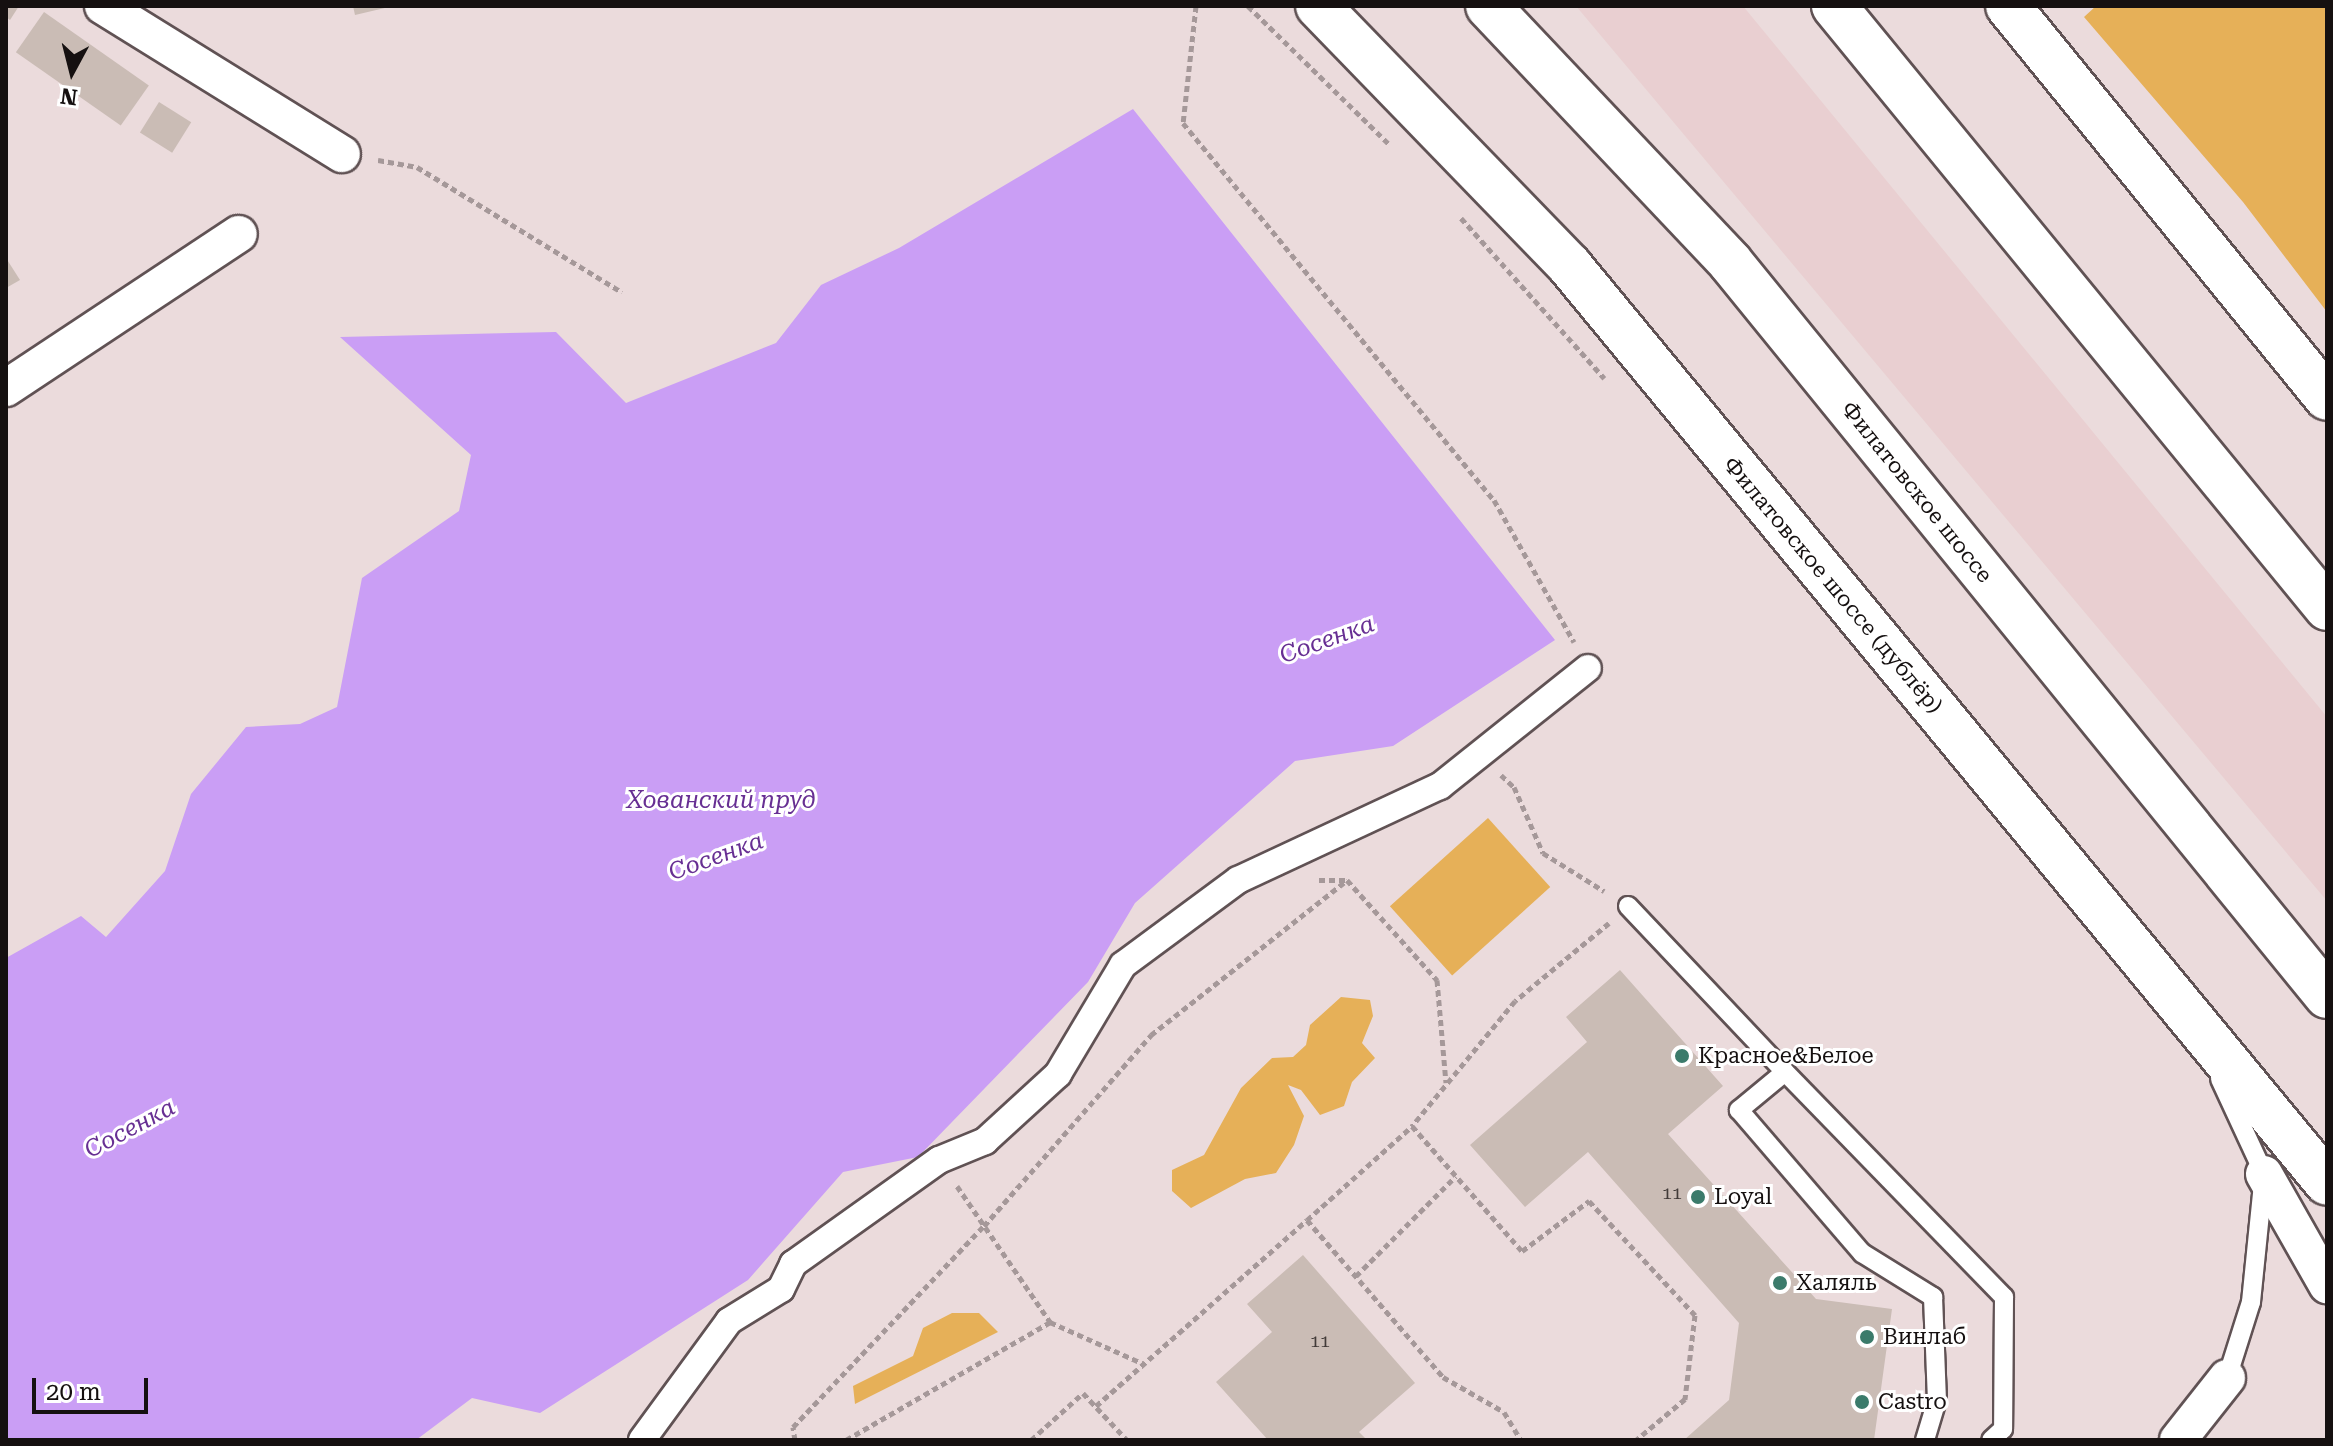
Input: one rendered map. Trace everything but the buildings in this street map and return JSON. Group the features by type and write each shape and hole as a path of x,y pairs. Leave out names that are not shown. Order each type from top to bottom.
{"main road":[{"name":"Филатовское шоссе (дублёр)","path":"1318,6 1569,265 2327,1183"},
{"name":"Филатовское шоссе","path":"1488,6 1730,262 2327,996"},
{"path":"1834,6 2327,608"},
{"path":"2008,6 2327,398"}],"street":[{"path":"103,6 342,154"},
{"path":"6,388 239,234"},
{"path":"642,1440 729,1321 781,1289 793,1264 939,1160 985,1141 1058,1074 1123,965 1238,880 1440,786 1588,668"},
{"path":"2264,1174 2327,1285"},
{"path":"2178,1440 2227,1378"}],"lane":[{"path":"1628,906 2004,1297 2003,1429 1991,1440"},
{"path":"2194,1022 2264,1174 2251,1302 2227,1378"},
{"path":"1785,1072 1739,1110 1862,1253 1933,1297 1937,1400 1925,1440"}],"path":[{"path":"1196,6 1183,123 1494,500 1588,668"},
{"path":"1248,6 1399,154"},
{"path":"342,154 417,167 622,292"},
{"path":"1453,210 1611,386"},
{"path":"1096,1406 1412,1126 1515,1001 1628,906 1543,853 1514,787 1479,757"},
{"path":"1316,880 1347,880 1437,980 1446,1084"},
{"path":"795,1440 793,1427 984,1226 1151,1035 1347,880"},
{"path":"1412,1126 1522,1251 1589,1201 1695,1315 1685,1399 1636,1440"},
{"path":"939,1160 1050,1322 1144,1364"},
{"path":"1356,1276 1456,1176"},
{"path":"1307,1220 1443,1377 1504,1412 1521,1440"},
{"path":"846,1440 1050,1322"},
{"path":"1031,1440 1083,1393 1127,1440"}],"shaded area":[{"path":"1576,6 1743,6 2327,717 2327,901"},
{"path":"2096,6 2327,6 2327,312 2243,202 2084,17"},
{"path":"1488,818 1550,887 1452,975 1390,906"},
{"path":"1341,997 1370,1000 1373,1016 1362,1043 1375,1058 1352,1082 1344,1106 1320,1115 1301,1090 1288,1085 1304,1116 1294,1145 1276,1173 1245,1179 1191,1208 1172,1191 1172,1170 1204,1155 1241,1088 1272,1058 1293,1057 1306,1045 1310,1025"},
{"path":"952,1313 979,1313 998,1332 855,1404 853,1386 913,1356 923,1328"}],"water":[{"name":"Хованский пруд","path":"1133,109 1555,640 1393,746 1295,761 1135,903 1088,982 918,1157 843,1172 748,1280 540,1413 472,1398 416,1440 6,1440 6,958 81,916 106,937 165,871 191,794 246,727 300,724 337,707 362,578 459,511 471,455 340,337 556,332 626,403 776,343 821,285 899,248"}],"place":[{"name":"Красное&Белое","path":"1682,1056"},
{"name":"Loyal","path":"1698,1197"},
{"name":"Халяль","path":"1780,1283"},
{"name":"Винлаб","path":"1867,1337"},
{"name":"Castro","path":"1862,1402"}],"water label":[{"name":"Сосенка","path":"1327,640"},
{"name":"Сосенка","path":"716,857"},
{"name":"Сосенка","path":"130,1129"}]}
